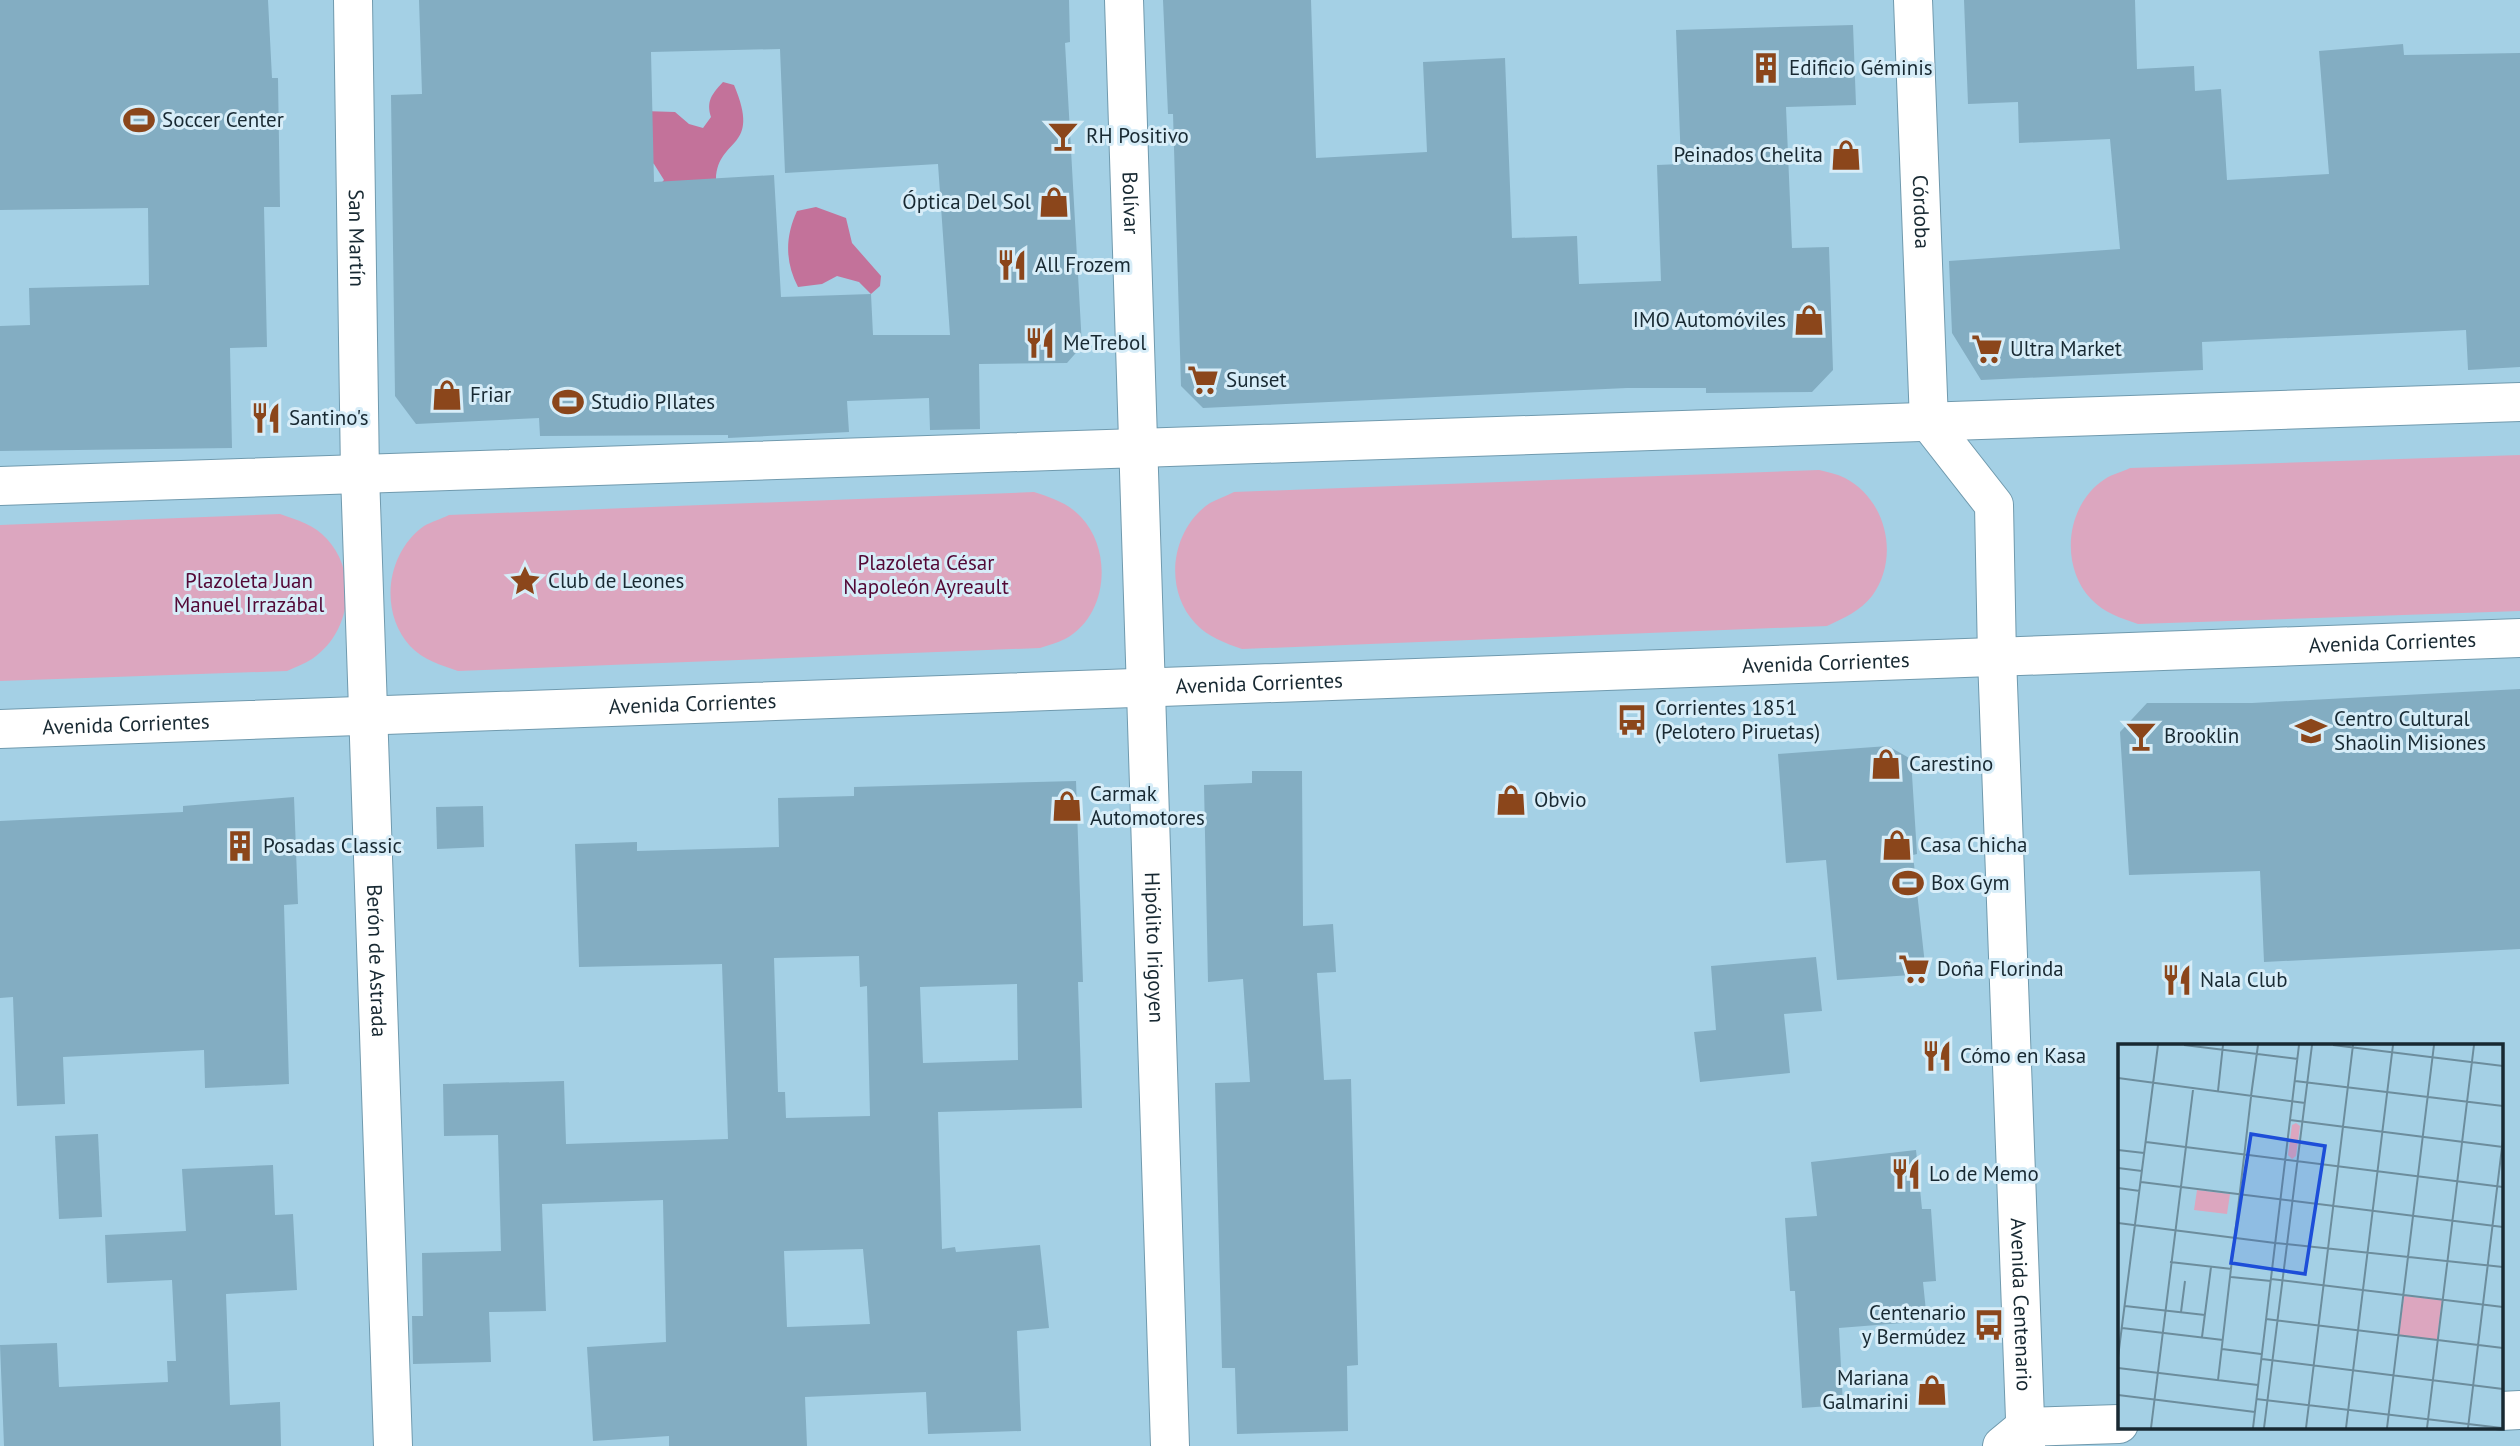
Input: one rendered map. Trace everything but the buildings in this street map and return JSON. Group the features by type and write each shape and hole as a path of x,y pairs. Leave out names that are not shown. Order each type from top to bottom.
{"main road":[{"name":"San Martín","path":"353,0 360,474"},
{"name":"Bolívar","path":"1124,0 1136,449"},
{"name":"Córdoba","path":"1913,0 1928,422"},
{"path":"0,486 2520,402"},
{"name":"Avenida Centenario","path":"1928,422 1994,505 2018,1440"},
{"name":"Hipólito Irigoyen","path":"1136,449 1170,1446"},
{"name":"Berón de Astrada","path":"360,474 393,1446"},
{"name":"Avenida Corrientes","path":"0,729 2520,638"},
{"path":"2502,1411 2520,1410"},
{"path":"2018,1440 2118,1424"}],"green space":[{"path":"2520,455 2520,611 2138,624 2096,604 2081,585 2074,569 2071,536 2082,504 2092,490 2105,479 2130,468"},
{"path":"1819,470 1845,478 1871,500 1885,531 1887,548 1881,581 1872,596 1857,610 1827,626 1242,649 1217,639 1200,628 1185,609 1178,594 1176,560 1187,528 1197,514 1210,503 1234,492"},
{"name":"Plazoleta César Napoleón Ayreault","path":"1034,492 1065,505 1081,517 1098,547 1101,564 1101,582 1090,615 1079,629 1065,639 1040,648 458,671 432,662 415,651 400,632 394,617 391,583 401,551 424,526 449,515"},
{"name":"Plazoleta Juan Manuel Irrazábal","path":"280,514 322,534 337,553 344,569 347,585 342,619 325,648 312,659 287,671 0,681 0,525"}],"shaded area":[{"path":"723,82 734,85 743,121 736,141 718,165 716,179 655,190 664,180 654,164 640,156 643,111 675,112 689,124 703,128 711,117 711,98"},
{"path":"816,207 846,218 852,243 881,276 880,286 871,294 859,282 837,276 822,284 798,287 789,259 790,230 797,211"}],"place":[{"name":"Edificio Géminis","path":"1766,68"},
{"name":"Soccer Center","path":"139,120"},
{"name":"RH Positivo","path":"1063,136"},
{"name":"Peinados Chelita","path":"1846,155"},
{"name":"Óptica Del Sol","path":"1054,202"},
{"name":"All Frozem","path":"1012,265"},
{"name":"IMO Automóviles","path":"1809,320"},
{"name":"MeTrebol","path":"1040,343"},
{"name":"Ultra Market","path":"1987,349"},
{"name":"Sunset","path":"1203,380"},
{"name":"Friar","path":"447,395"},
{"name":"Studio PIlates","path":"568,402"},
{"name":"Santino's","path":"266,418"},
{"name":"Club de Leones","path":"525,581"},
{"name":"Corrientes 1851 (Pelotero Piruetas)","path":"1632,720"},
{"name":"Centro Cultural Shaolin Misiones","path":"2311,731"},
{"name":"Brooklin","path":"2141,736"},
{"name":"Carestino","path":"1886,764"},
{"name":"Obvio","path":"1511,800"},
{"name":"Carmak Automotores","path":"1067,806"},
{"name":"Casa Chicha","path":"1897,845"},
{"name":"Posadas Classic","path":"240,846"},
{"name":"Box Gym","path":"1908,883"},
{"name":"Doña Florinda","path":"1914,969"},
{"name":"Nala Club","path":"2177,980"},
{"name":"Cómo en Kasa","path":"1937,1056"},
{"name":"Lo de Memo","path":"1906,1174"},
{"name":"Centenario y Bermúdez","path":"1989,1325"},
{"name":"Mariana Galmarini","path":"1932,1390"}]}
